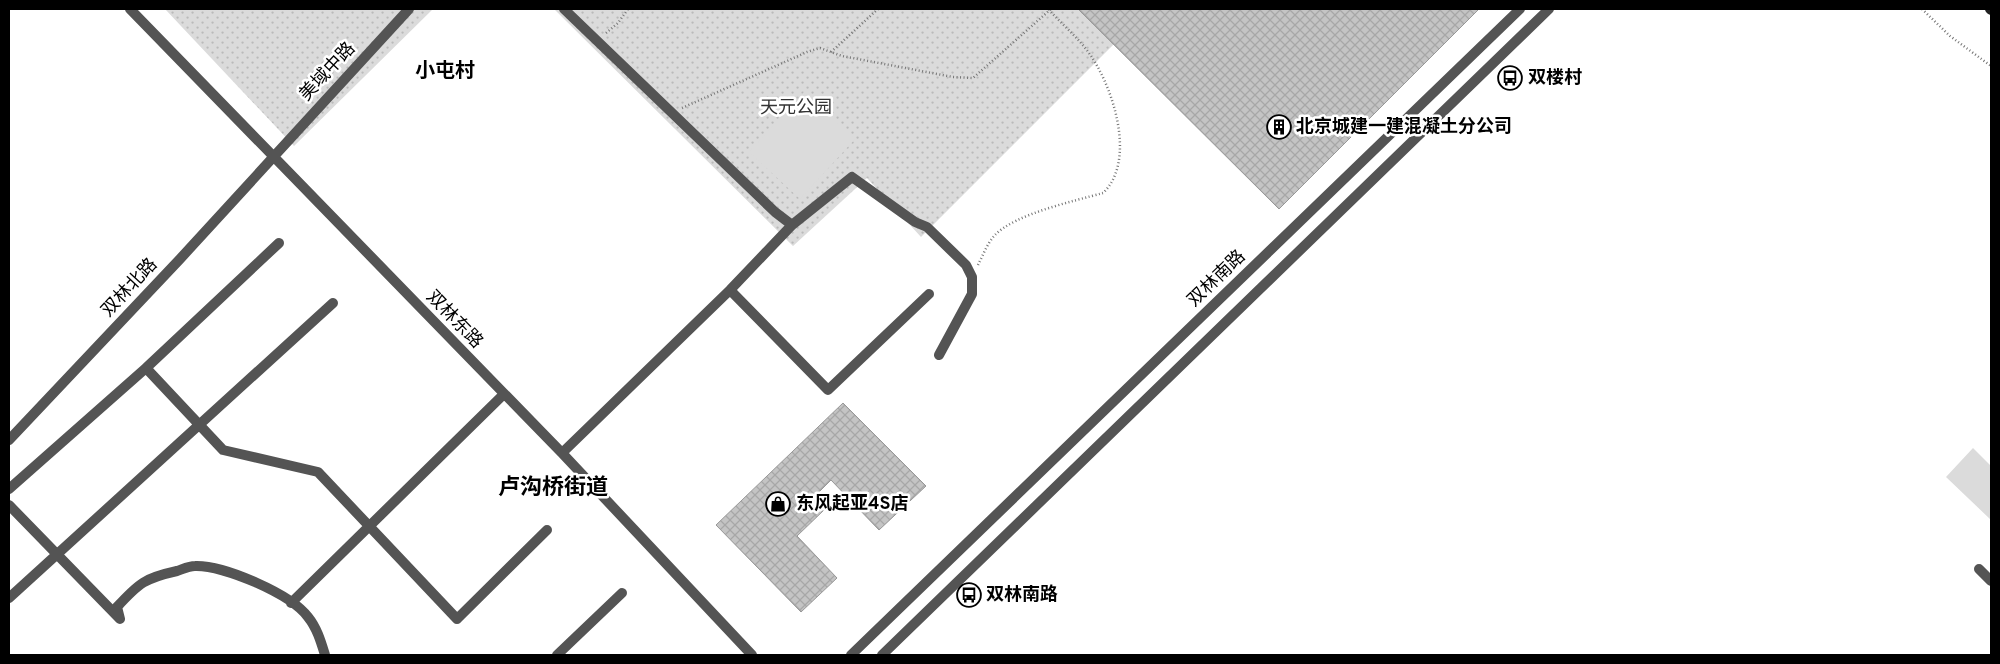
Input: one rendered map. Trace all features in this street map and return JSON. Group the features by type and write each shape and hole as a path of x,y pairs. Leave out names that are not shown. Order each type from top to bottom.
{"street":[{"name":"双林东路","path":"130,9 562,453 752,655"},
{"name":"美域中路","path":"272,156 409,9"},
{"path":"564,9 775,212 792,225"},
{"name":"双林南路","path":"851,655 1520,9"},
{"path":"882,655 1549,9"},
{"name":"双林北路","path":"9,440 180,259 272,156"},
{"path":"562,453 730,290 792,225 852,177 915,222 927,227 966,265 972,277 972,294 939,355"},
{"path":"9,489 146,368 279,243"},
{"path":"730,290 828,390 929,294"},
{"path":"9,598 333,303"},
{"path":"146,368 223,450 318,472 457,619 547,530"},
{"path":"291,603 504,394"},
{"path":"9,505 120,619 117,607 135,586 154,576 196,566 229,572 255,581 291,603 308,616 321,641 325,655"},
{"path":"1979,569 1991,581"},
{"path":"557,655 622,593"}],"path":[{"path":"597,41 618,23 628,9"},
{"path":"831,52 878,9"},
{"path":"672,113 807,52 820,48 842,56 953,77 973,78 1050,9 1086,49 1101,73 1116,114 1121,147 1117,173 1111,186 1103,193 1031,215 1012,223 995,235 972,277"},
{"path":"1922,9 1950,36 1991,66"}],"green space":[{"path":"165,9 433,9 294,146"},
{"name":"天元公园","path":"554,9 1082,9 1080,10 1114,44 921,237 867,178 793,246"},
{"path":"804,92 855,139 800,199 749,152"},
{"path":"1973,448 1991,466 1991,520 1946,477"}],"building":[{"name":"北京城建一建混凝土分公司","path":"1078,9 1479,9 1279,209"},
{"name":"东风起亚4S店","path":"843,403 926,486 879,530 831,480 813,498 824,510 797,536 837,578 801,612 716,525"}],"place":[{"name":"双楼村","path":"1510,78"},
{"name":"北京城建一建混凝土分公司","path":"1279,127"},
{"name":"东风起亚4S店","path":"778,504"},
{"name":"双林南路","path":"969,595"}],"district":[{"name":"小屯村","path":"445,72"},
{"name":"卢沟桥街道","path":"553,488"}]}
